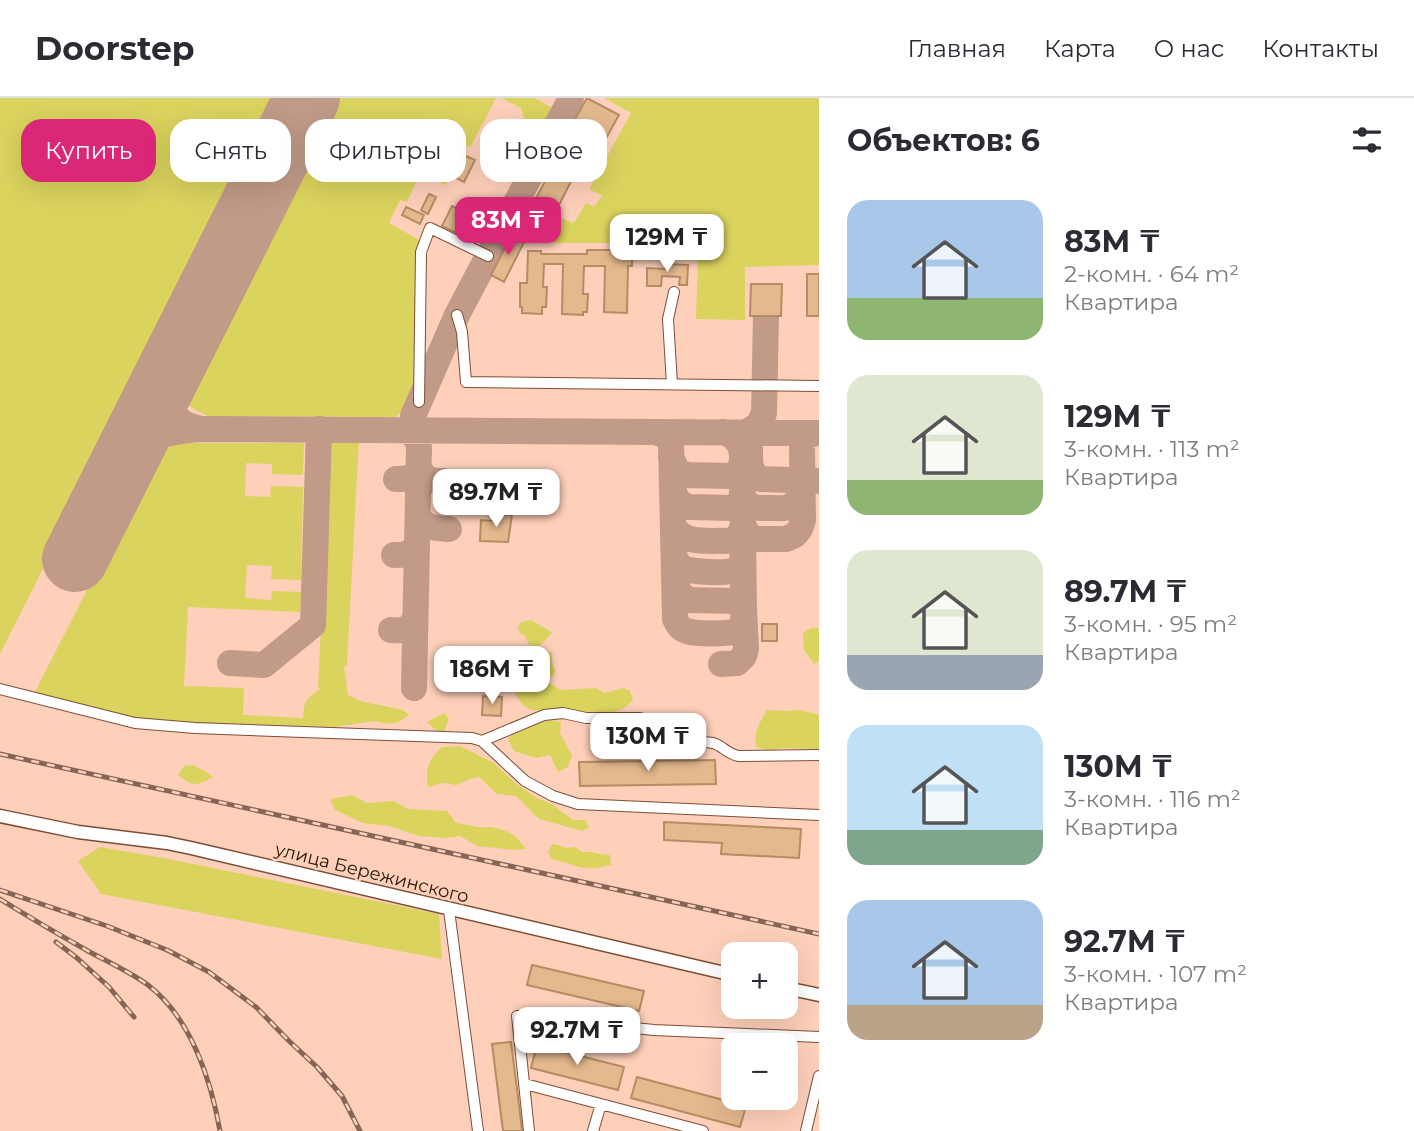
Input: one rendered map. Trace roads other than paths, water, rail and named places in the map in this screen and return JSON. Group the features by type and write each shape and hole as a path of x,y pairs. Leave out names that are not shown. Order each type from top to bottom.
{"main road":[{"name":"улица Бережинского","path":"0,816 78,832 191,848 721,972"},
{"path":"798,991 819,995"}],"street":[{"path":"419,402 421,252 430,228 488,256"},
{"path":"672,384 668,318 674,292"},
{"path":"457,315 462,332 466,382 819,386"},
{"path":"0,689 135,723 195,729 472,738 482,741 525,781 553,796 579,804 819,815"},
{"path":"482,741 544,715 563,713 586,718 640,718 659,733 680,743 710,743 718,745 729,754 819,755"},
{"path":"449,910 478,1131"},
{"path":"529,1131 517,1016 654,1030 819,1037"},
{"path":"806,1131 819,1076"},
{"path":"525,1084 704,1131"},
{"path":"593,1131 600,1104"}],"railway":[{"path":"0,754 819,934"},
{"path":"0,890 107,926 167,950 209,972 256,1007 317,1067 342,1096 360,1131"},
{"path":"0,899 134,976 163,999 176,1015 197,1051 211,1091 220,1131"},
{"path":"56,942 109,987 134,1017"}]}
